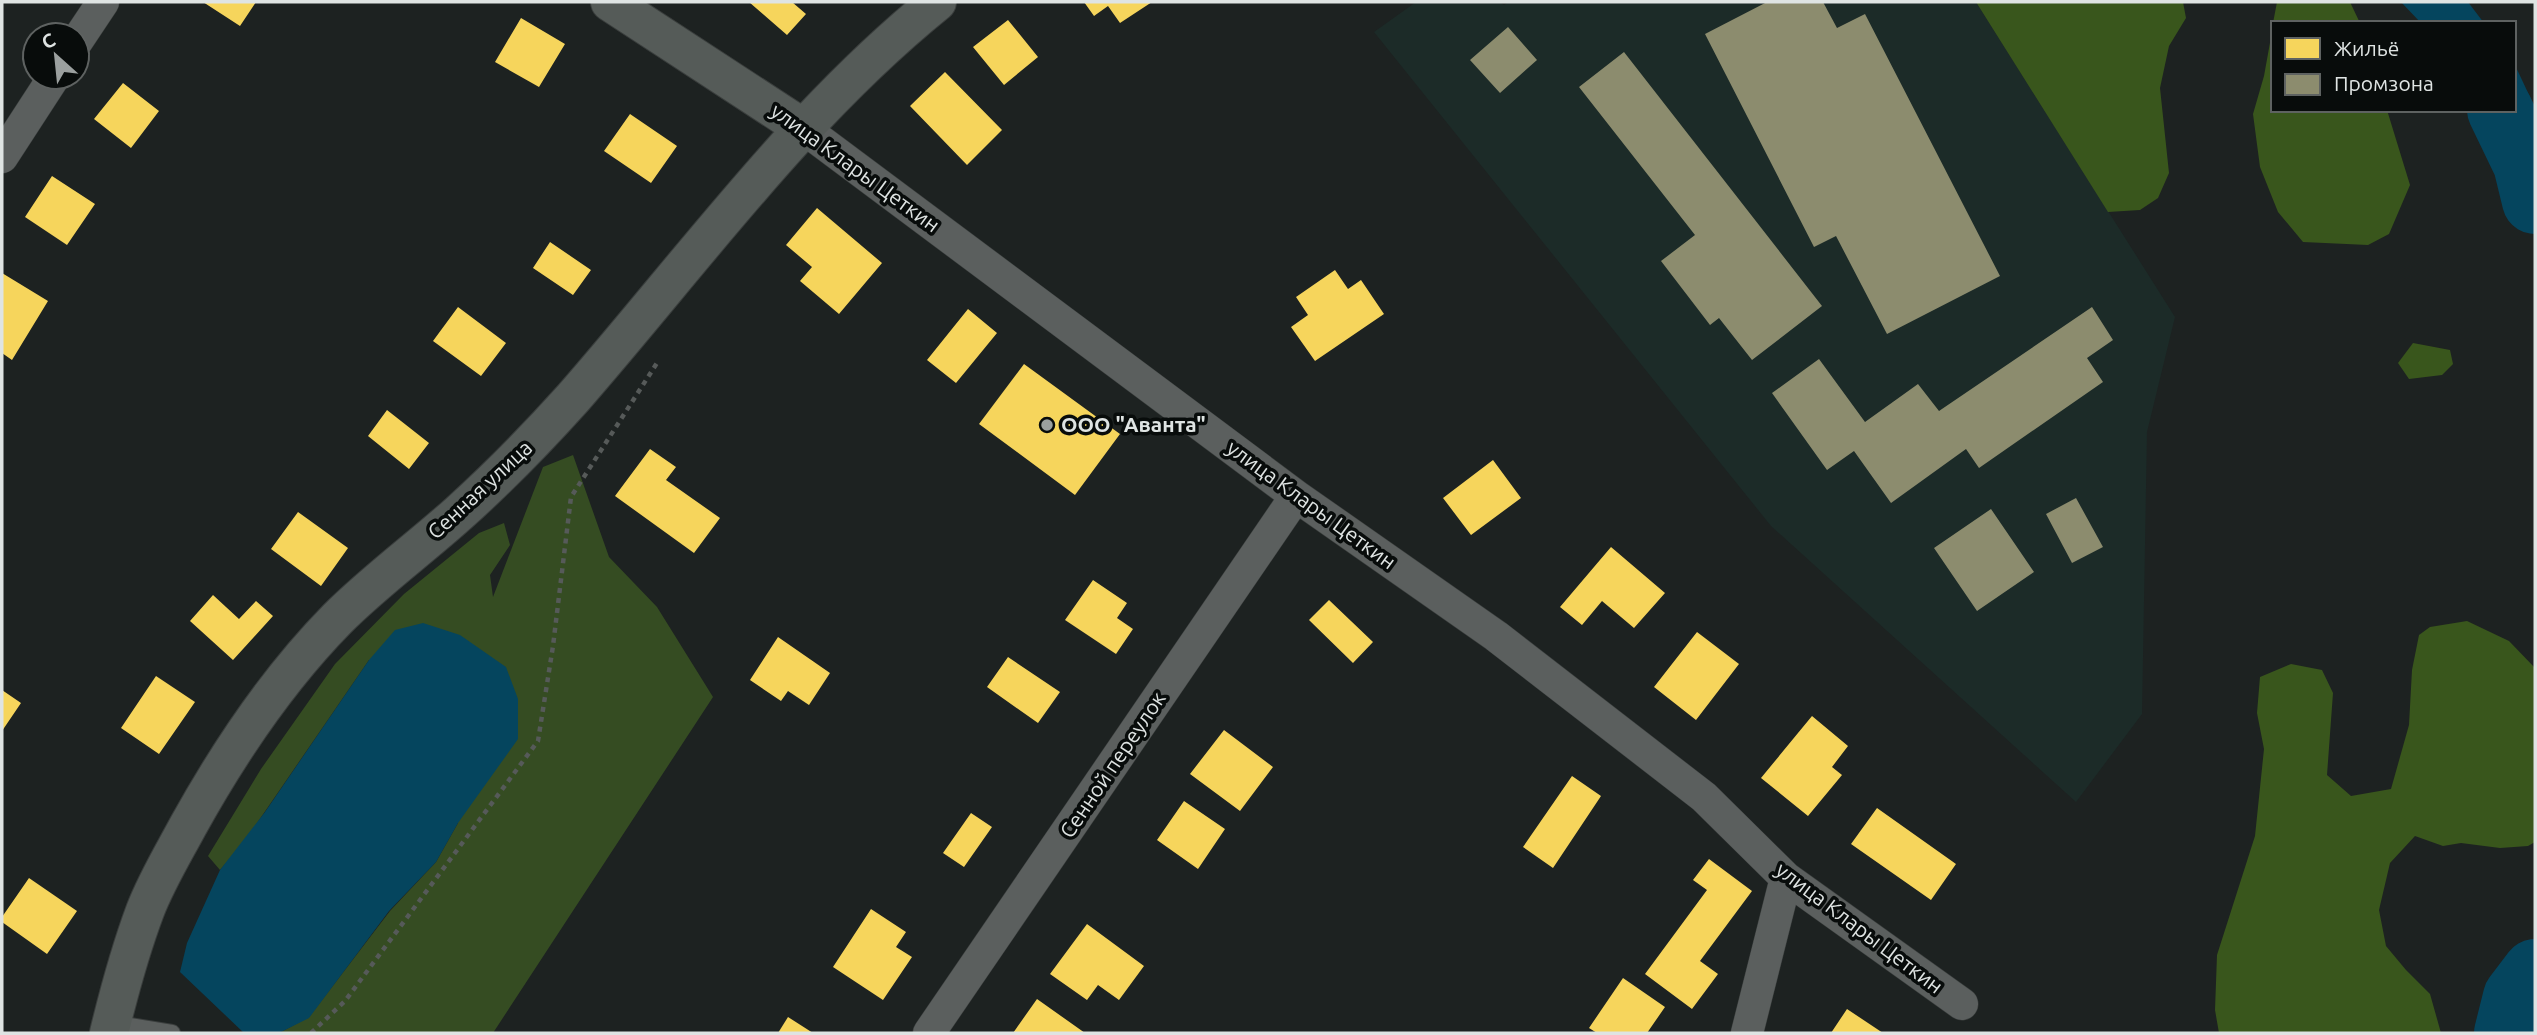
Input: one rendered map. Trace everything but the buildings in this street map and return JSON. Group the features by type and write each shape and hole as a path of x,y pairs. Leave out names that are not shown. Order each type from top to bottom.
{"street":[{"path":"90,21 103,2"},
{"name":"улица Клары Цеткин","path":"610,2 803,128 1296,496 1496,636 1704,797 1786,878 1962,1004"},
{"name":"Сенная улица","path":"110,1028 126,964 146,907 175,849 251,723 291,671 337,619 460,513 517,457 571,399 803,128 848,80 937,2"},
{"path":"2,157 45,91"},
{"name":"Сенной переулок","path":"929,1033 1296,496"},
{"path":"1747,1033 1786,878"}],"lane":[{"path":"110,1028 172,1033"}],"path":[{"path":"311,1033 345,1001 538,741 571,498 664,352"}],"shaded area":[{"path":"1416,2 1500,2 1504,5 1508,2 1976,2 2175,317 2147,432 2142,714 2076,802 1771,526 1374,32"}],"green space":[{"path":"1976,2 2183,2 2186,18 2169,46 2160,88 2169,173 2158,198 2140,210 2108,212"},
{"path":"2277,2 2350,2 2359,21 2273,21"},
{"path":"2271,37 2271,112 2388,112 2410,185 2389,234 2368,245 2303,242 2278,212 2260,167 2253,114"},
{"path":"2413,343 2450,350 2453,364 2442,375 2409,379 2398,363"},
{"path":"573,455 609,557 657,607 713,697 493,1033 279,1033 309,1017 390,911 436,862 458,823 369,660 244,842 220,870 208,856 261,769 335,664 404,594 479,533 504,523 510,545 490,575 493,597 543,467"},
{"path":"2467,621 2509,641 2535,668 2535,842 2528,846 2500,848 2461,843 2443,846 2415,836 2390,863 2379,910 2386,946 2430,994 2441,1033 2219,1033 2215,1010 2217,955 2255,836 2264,749 2257,713 2260,677 2291,664 2322,670 2333,693 2327,775 2351,796 2391,789 2409,725 2412,670 2419,635 2430,627"}],"water":[{"path":"2401,2 2468,2 2482,21 2419,21"},
{"path":"2516,67 2530,97 2527,111 2508,126 2490,112 2516,112"},
{"path":"423,623 460,635 506,667 518,699 518,739 458,823 436,862 389,911 309,1018 279,1033 244,1033 180,972 187,943 220,870 265,812 369,660 395,630"}],"waterway":[{"path":"2501,112 2526,164 2535,201"},
{"path":"2507,1033 2516,997 2535,972"}],"place":[{"name":"ООО \"Аванта\"","path":"1047,425"}]}
